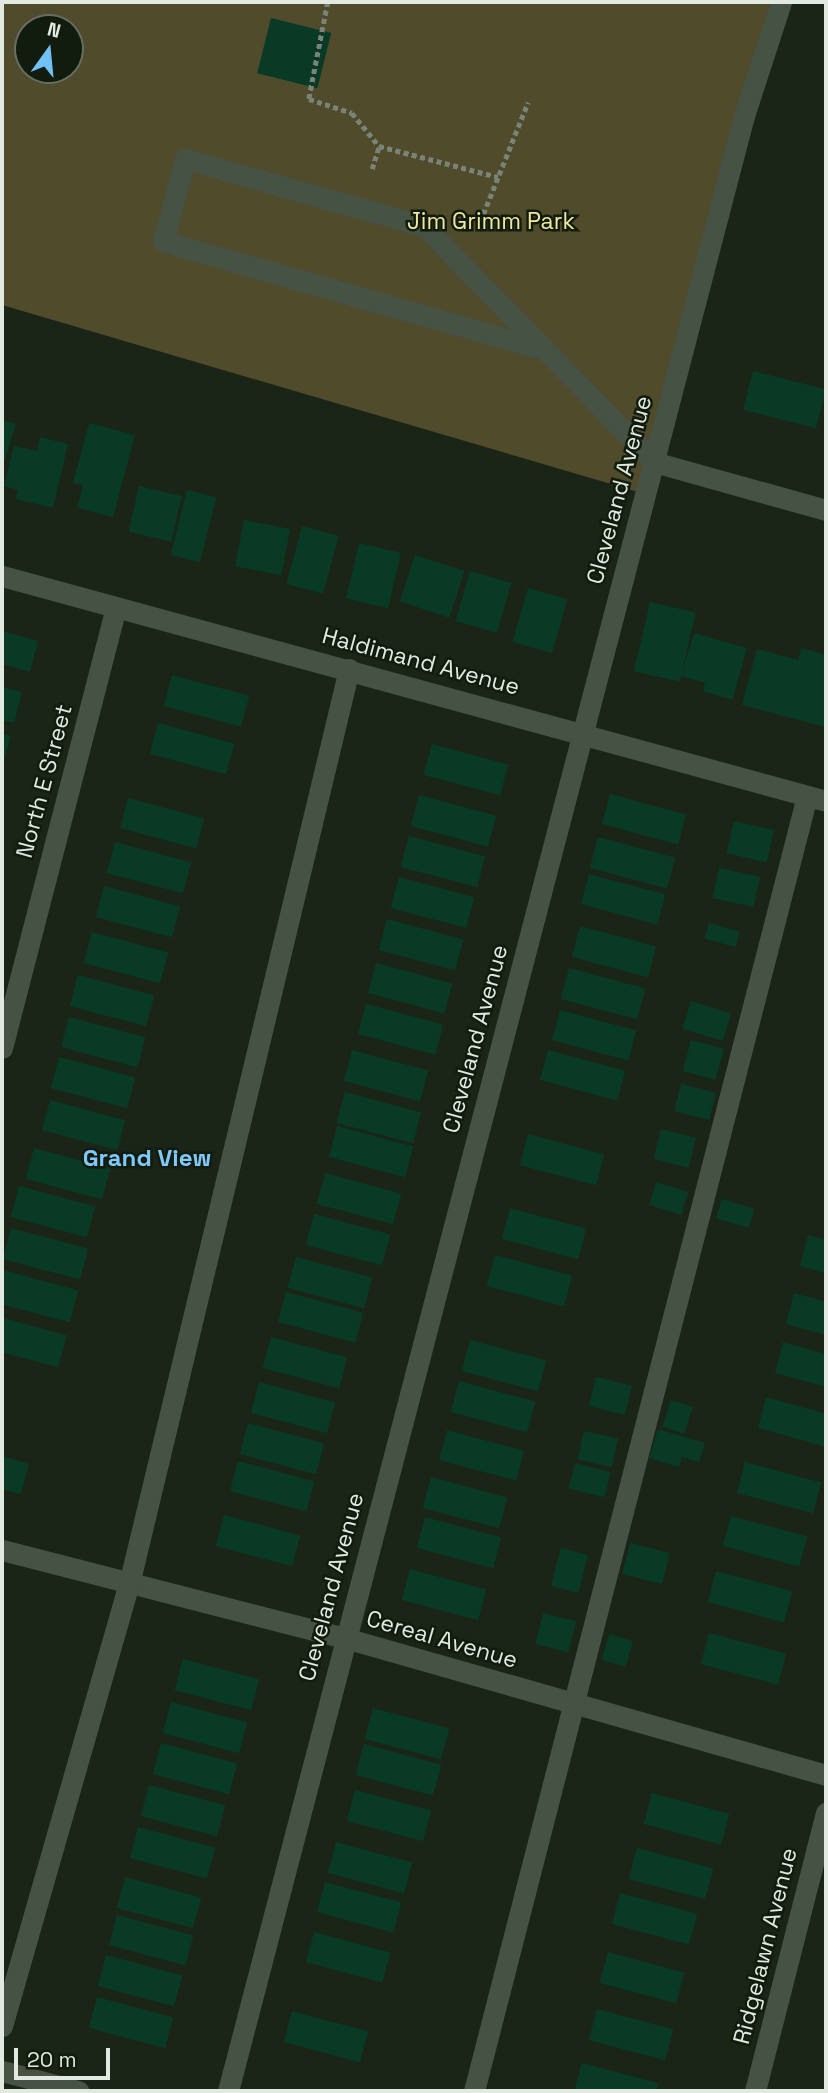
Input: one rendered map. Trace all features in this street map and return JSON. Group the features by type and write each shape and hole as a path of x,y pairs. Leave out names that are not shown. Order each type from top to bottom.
{"street":[{"name":"Cleveland Avenue","path":"228,2091 744,116 781,2"},
{"path":"545,351 163,241 185,159 424,226 654,462 826,510"},
{"name":"Haldimand Avenue","path":"2,576 583,731 817,798"},
{"name":"North E Street","path":"2,1048 116,607"},
{"path":"2,2026 129,1584 349,669"},
{"path":"474,2091 573,1704 817,798"},
{"name":"Cereal Avenue","path":"2,1549 345,1638 826,1775"},
{"name":"Ridgelawn Avenue","path":"755,2091 826,1813"},
{"path":"2,2071 78,2091"}],"path":[{"path":"328,2 309,99 352,113 379,146 498,177"},
{"path":"480,222 528,102"},
{"path":"372,169 379,146"}],"green space":[{"name":"Jim Grimm Park","path":"2,2 781,2 645,494 2,305"}],"building":[{"path":"271,18 331,33 317,88 257,73"},
{"path":"753,371 826,389 816,428 743,410"},
{"path":"2,420 16,424 2,469"},
{"path":"89,423 135,435 113,517 77,508 83,485 73,483"},
{"path":"40,437 68,444 53,508 16,499 18,490 4,486 14,446 37,451"},
{"path":"139,486 182,496 171,542 128,532"},
{"path":"187,490 216,497 200,562 171,555"},
{"path":"244,520 290,529 281,575 235,566"},
{"path":"302,526 339,536 323,594 286,584"},
{"path":"359,543 401,553 388,608 346,599"},
{"path":"415,555 464,571 449,618 400,602"},
{"path":"470,571 511,583 497,633 456,621"},
{"path":"528,588 567,599 552,653 513,642"},
{"path":"650,602 696,613 680,682 634,671"},
{"path":"2,631 38,641 30,672 2,664"},
{"path":"694,633 747,648 732,700 703,691 705,683 681,676"},
{"path":"801,648 826,655 826,727 742,705 757,649 798,660"},
{"path":"172,675 249,696 241,727 164,706"},
{"path":"2,687 22,692 14,723 2,720"},
{"path":"158,723 234,743 226,774 150,754"},
{"path":"2,733 11,736 3,766 2,766"},
{"path":"432,744 508,764 500,795 424,775"},
{"path":"610,794 686,814 678,844 602,824"},
{"path":"419,795 496,816 488,847 411,826"},
{"path":"128,798 204,818 196,848 120,828"},
{"path":"734,821 774,830 767,862 727,853"},
{"path":"409,836 485,856 477,887 401,867"},
{"path":"598,837 675,858 667,889 590,868"},
{"path":"115,842 191,862 183,893 107,873"},
{"path":"719,868 760,877 754,907 713,898"},
{"path":"589,874 665,894 657,924 581,904"},
{"path":"399,877 474,897 466,928 391,908"},
{"path":"104,886 180,906 172,937 96,917"},
{"path":"387,919 463,939 455,970 379,950"},
{"path":"709,923 740,932 735,947 705,938"},
{"path":"580,926 656,946 648,977 572,957"},
{"path":"92,932 168,952 160,983 84,963"},
{"path":"376,963 452,983 444,1013 368,993"},
{"path":"569,968 645,988 637,1019 561,999"},
{"path":"78,975 154,995 146,1026 70,1006"},
{"path":"691,1001 731,1013 723,1041 683,1029"},
{"path":"366,1004 443,1025 435,1055 358,1034"},
{"path":"560,1010 636,1030 628,1060 552,1040"},
{"path":"69,1017 145,1037 137,1067 61,1047"},
{"path":"691,1040 724,1049 716,1080 683,1071"},
{"path":"352,1050 428,1070 420,1101 344,1081"},
{"path":"548,1050 625,1071 617,1101 540,1080"},
{"path":"59,1057 135,1077 127,1108 51,1088"},
{"path":"681,1084 716,1093 709,1120 674,1111"},
{"path":"345,1092 421,1112 413,1143 337,1123"},
{"path":"50,1100 125,1120 117,1150 42,1130"},
{"path":"337,1126 413,1146 405,1177 329,1157"},
{"path":"661,1129 696,1138 688,1168 654,1159"},
{"path":"528,1134 604,1154 596,1185 520,1165"},
{"path":"34,1148 110,1168 102,1199 26,1179"},
{"path":"325,1173 401,1193 393,1224 317,1204"},
{"path":"656,1182 689,1192 681,1215 649,1205"},
{"path":"19,1186 95,1206 87,1237 11,1217"},
{"path":"722,1199 755,1209 749,1228 716,1218"},
{"path":"510,1208 586,1228 578,1259 502,1239"},
{"path":"314,1214 390,1234 382,1265 306,1245"},
{"path":"11,1228 88,1249 80,1280 3,1259"},
{"path":"808,1235 826,1240 826,1273 800,1266"},
{"path":"495,1255 572,1276 564,1307 487,1286"},
{"path":"296,1257 372,1277 364,1308 288,1288"},
{"path":"2,1270 78,1290 70,1322 2,1304"},
{"path":"286,1292 363,1313 355,1343 278,1322"},
{"path":"794,1293 826,1302 826,1335 786,1324"},
{"path":"2,1318 67,1335 58,1367 2,1352"},
{"path":"271,1337 347,1357 339,1388 263,1368"},
{"path":"470,1340 546,1360 538,1391 462,1371"},
{"path":"783,1342 826,1354 826,1387 775,1373"},
{"path":"596,1377 632,1386 625,1415 589,1406"},
{"path":"459,1381 535,1401 527,1432 451,1412"},
{"path":"259,1382 335,1402 327,1433 251,1413"},
{"path":"766,1397 826,1414 826,1447 758,1428"},
{"path":"671,1400 693,1407 684,1434 662,1427"},
{"path":"248,1423 324,1443 316,1474 240,1454"},
{"path":"658,1429 705,1443 699,1462 682,1457 679,1467 649,1458"},
{"path":"447,1430 524,1451 516,1481 439,1460"},
{"path":"584,1431 618,1439 612,1467 577,1459"},
{"path":"2,1456 29,1464 21,1494 2,1489"},
{"path":"238,1461 314,1481 306,1511 230,1491"},
{"path":"745,1462 821,1482 813,1513 737,1493"},
{"path":"575,1463 611,1472 605,1497 569,1488"},
{"path":"431,1477 507,1497 499,1528 423,1508"},
{"path":"224,1515 300,1535 292,1566 216,1546"},
{"path":"731,1516 807,1536 799,1566 723,1546"},
{"path":"425,1517 501,1537 493,1568 417,1548"},
{"path":"630,1543 670,1553 662,1584 622,1574"},
{"path":"561,1548 588,1555 578,1593 551,1586"},
{"path":"410,1569 486,1589 478,1620 402,1600"},
{"path":"716,1571 792,1591 784,1622 708,1602"},
{"path":"543,1613 576,1621 568,1652 535,1644"},
{"path":"709,1633 786,1654 778,1685 701,1664"},
{"path":"609,1634 633,1641 626,1667 602,1660"},
{"path":"183,1659 259,1679 251,1710 175,1690"},
{"path":"171,1702 247,1722 239,1753 163,1733"},
{"path":"373,1708 449,1728 441,1759 365,1739"},
{"path":"161,1743 237,1763 229,1794 153,1774"},
{"path":"364,1744 441,1765 433,1796 356,1775"},
{"path":"149,1785 225,1805 217,1836 141,1816"},
{"path":"355,1790 431,1810 423,1841 347,1821"},
{"path":"652,1793 729,1814 721,1845 644,1824"},
{"path":"138,1827 215,1848 207,1879 130,1858"},
{"path":"336,1842 412,1862 404,1893 328,1873"},
{"path":"637,1848 713,1868 705,1899 629,1879"},
{"path":"125,1877 201,1897 193,1928 117,1908"},
{"path":"325,1882 401,1902 393,1932 317,1912"},
{"path":"620,1893 697,1914 689,1945 612,1924"},
{"path":"117,1915 193,1935 185,1965 109,1945"},
{"path":"314,1932 390,1952 382,1982 306,1962"},
{"path":"608,1952 684,1972 676,2003 600,1983"},
{"path":"106,1955 182,1975 174,2006 98,1986"},
{"path":"97,1997 173,2017 165,2048 89,2028"},
{"path":"597,2009 673,2029 665,2060 589,2040"},
{"path":"292,2011 368,2031 360,2062 284,2042"},
{"path":"582,2063 658,2083 656,2091 574,2091"}],"district":[{"name":"Grand View","path":"147,1158"}]}
